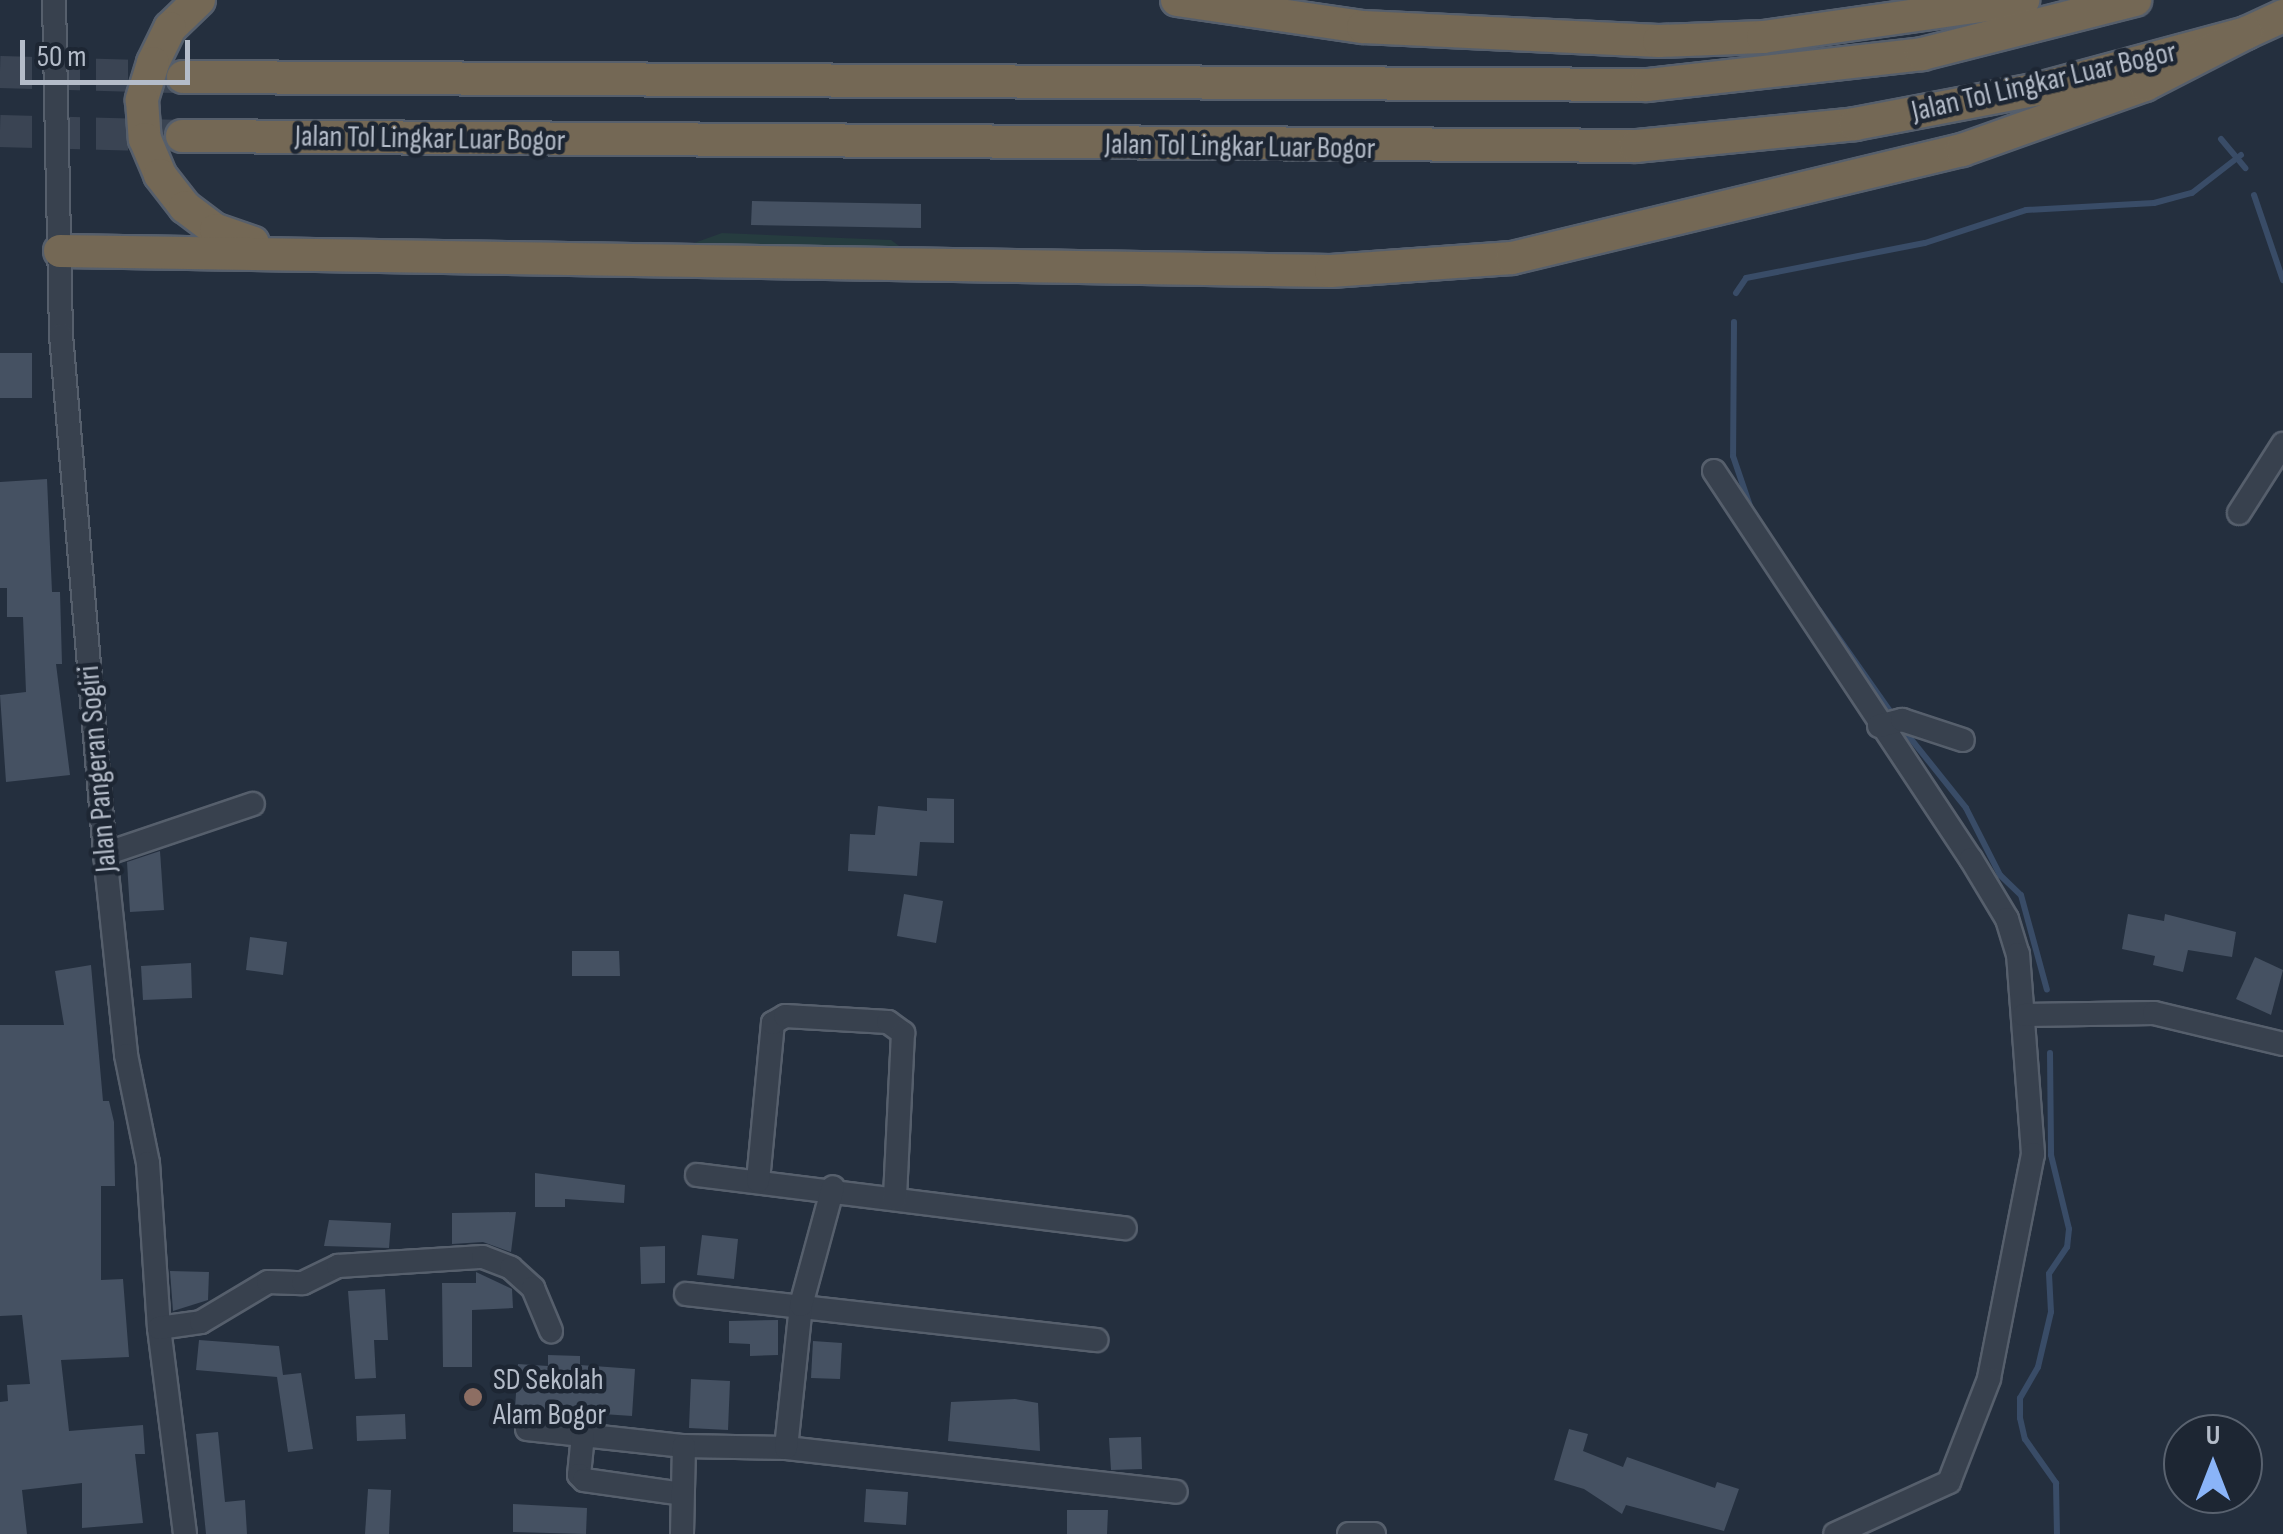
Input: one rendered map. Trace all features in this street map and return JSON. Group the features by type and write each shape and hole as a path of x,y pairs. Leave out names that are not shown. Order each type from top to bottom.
{"highway":[{"path":"199,0 170,28 142,100 146,139 160,176 184,206 216,230 302,250"},
{"path":"1177,0 1363,26 1659,41 1763,38 2024,0"},
{"name":"Jalan Tol Lingkar Luar Bogor","path":"183,77 1646,85 1922,54 2135,0"},
{"name":"Jalan Tol Lingkar Luar Bogor","path":"182,136 1636,146 1855,124 2038,89 2246,33 2283,16"},
{"path":"60,250 302,250 1331,271 1512,258 1962,150 2144,85 2246,33"}],"street":[{"name":"Jalan Pangeran Sogiri","path":"54,0 60,250 105,854 126,1055 148,1163 158,1328 185,1534"},
{"path":"2239,513 2283,444"},
{"path":"1714,471 2007,919 2024,1015 2033,1154 1989,1380 1956,1472 1925,1498 1835,1534"},
{"path":"1879,726 1902,720 1964,740"},
{"path":"105,854 252,804"},
{"path":"2024,1015 2154,1013 2283,1044"},
{"path":"758,1181 773,1023 785,1016 888,1022 902,1033 896,1200"},
{"path":"696,1175 833,1187 896,1200 1125,1228"},
{"path":"786,1448 801,1305 833,1187"},
{"path":"158,1328 202,1322 268,1282 303,1283 338,1266 483,1257 511,1268 533,1288 552,1330"},
{"path":"686,1294 1096,1340"},
{"path":"527,1429 684,1446 786,1448 1176,1492"},
{"path":"583,1435 578,1475 584,1480 682,1494"},
{"path":"682,1534 684,1446"},
{"path":"1349,1534 1374,1534"}],"green space":[{"path":"722,233 891,240 925,265 644,261"}],"building":[{"path":"752,201 921,204 921,228 751,225"},
{"path":"0,353 32,353 32,398 0,398"},
{"path":"47,479 52,592 60,592 62,664 56,664 70,775 6,782 0,695 26,692 23,617 7,617 7,588 0,588 0,482"},
{"path":"927,798 954,799 954,843 920,842 917,876 848,871 850,834 875,835 878,806 927,811"},
{"path":"160,851 164,910 130,912 127,862"},
{"path":"904,894 943,901 936,943 897,936"},
{"path":"2128,914 2164,921 2165,914 2236,932 2232,957 2188,950 2183,972 2153,965 2155,956 2122,949"},
{"path":"250,937 287,942 283,975 246,970"},
{"path":"572,951 619,951 620,976 572,976"},
{"path":"2255,957 2283,970 2271,1015 2236,999"},
{"path":"191,963 192,998 143,1000 141,966"},
{"path":"91,965 103,1101 109,1101 114,1122 115,1186 101,1186 101,1280 123,1279 129,1357 61,1360 69,1431 143,1425 145,1454 135,1454 143,1523 82,1528 82,1483 22,1490 27,1534 0,1534 0,1402 8,1401 7,1385 30,1384 22,1315 0,1316 0,1025 64,1025 55,971"},
{"path":"535,1173 625,1185 624,1203 565,1199 565,1207 535,1207"},
{"path":"516,1212 511,1252 483,1242 452,1244 452,1213"},
{"path":"329,1220 391,1223 389,1248 324,1246"},
{"path":"702,1235 738,1239 734,1279 697,1275"},
{"path":"665,1246 665,1283 641,1284 640,1247"},
{"path":"170,1271 209,1272 208,1300 173,1311"},
{"path":"476,1272 512,1289 513,1308 472,1310 472,1367 443,1367 442,1283 476,1283"},
{"path":"385,1289 388,1340 374,1340 376,1378 355,1379 348,1291"},
{"path":"778,1320 778,1355 750,1356 750,1344 729,1343 729,1321"},
{"path":"199,1340 279,1346 283,1375 301,1373 313,1449 288,1452 277,1377 196,1370"},
{"path":"813,1341 842,1343 840,1379 811,1378"},
{"path":"548,1355 580,1356 580,1365 635,1369 632,1416 515,1408 518,1364 548,1366"},
{"path":"691,1379 730,1381 728,1430 689,1428"},
{"path":"1015,1399 1038,1403 1040,1451 948,1441 951,1402"},
{"path":"405,1414 406,1439 357,1441 356,1416"},
{"path":"1569,1429 1588,1434 1583,1451 1623,1467 1627,1457 1715,1488 1717,1482 1739,1489 1724,1531 1626,1505 1622,1514 1584,1489 1554,1480"},
{"path":"218,1432 225,1502 245,1500 247,1534 206,1534 196,1434"},
{"path":"1141,1437 1142,1469 1111,1470 1109,1438"},
{"path":"368,1489 391,1490 389,1534 365,1534"},
{"path":"866,1489 908,1492 906,1525 864,1522"},
{"path":"513,1504 587,1508 586,1534 513,1532"},
{"path":"1067,1510 1108,1510 1107,1534 1067,1534"}],"waterway":[{"path":"2221,139 2245,168"},
{"path":"1736,293 1746,278 1925,243 2026,210 2154,203 2192,193 2241,155"},
{"path":"2254,195 2283,280"},
{"path":"1734,322 1733,456 1751,509"},
{"path":"1819,610 1890,711"},
{"path":"1903,729 1966,808 2000,875 2021,895 2047,990"},
{"path":"2050,1053 2051,1155 2069,1229 2067,1247 2049,1274 2051,1312 2038,1367 2020,1398 2020,1418 2025,1439 2056,1483 2057,1534"}],"tunnel":[{"path":"0,72 175,77"},
{"path":"0,131 182,136"}],"place":[{"name":"SD Sekolah Alam Bogor","path":"473,1397"}]}
